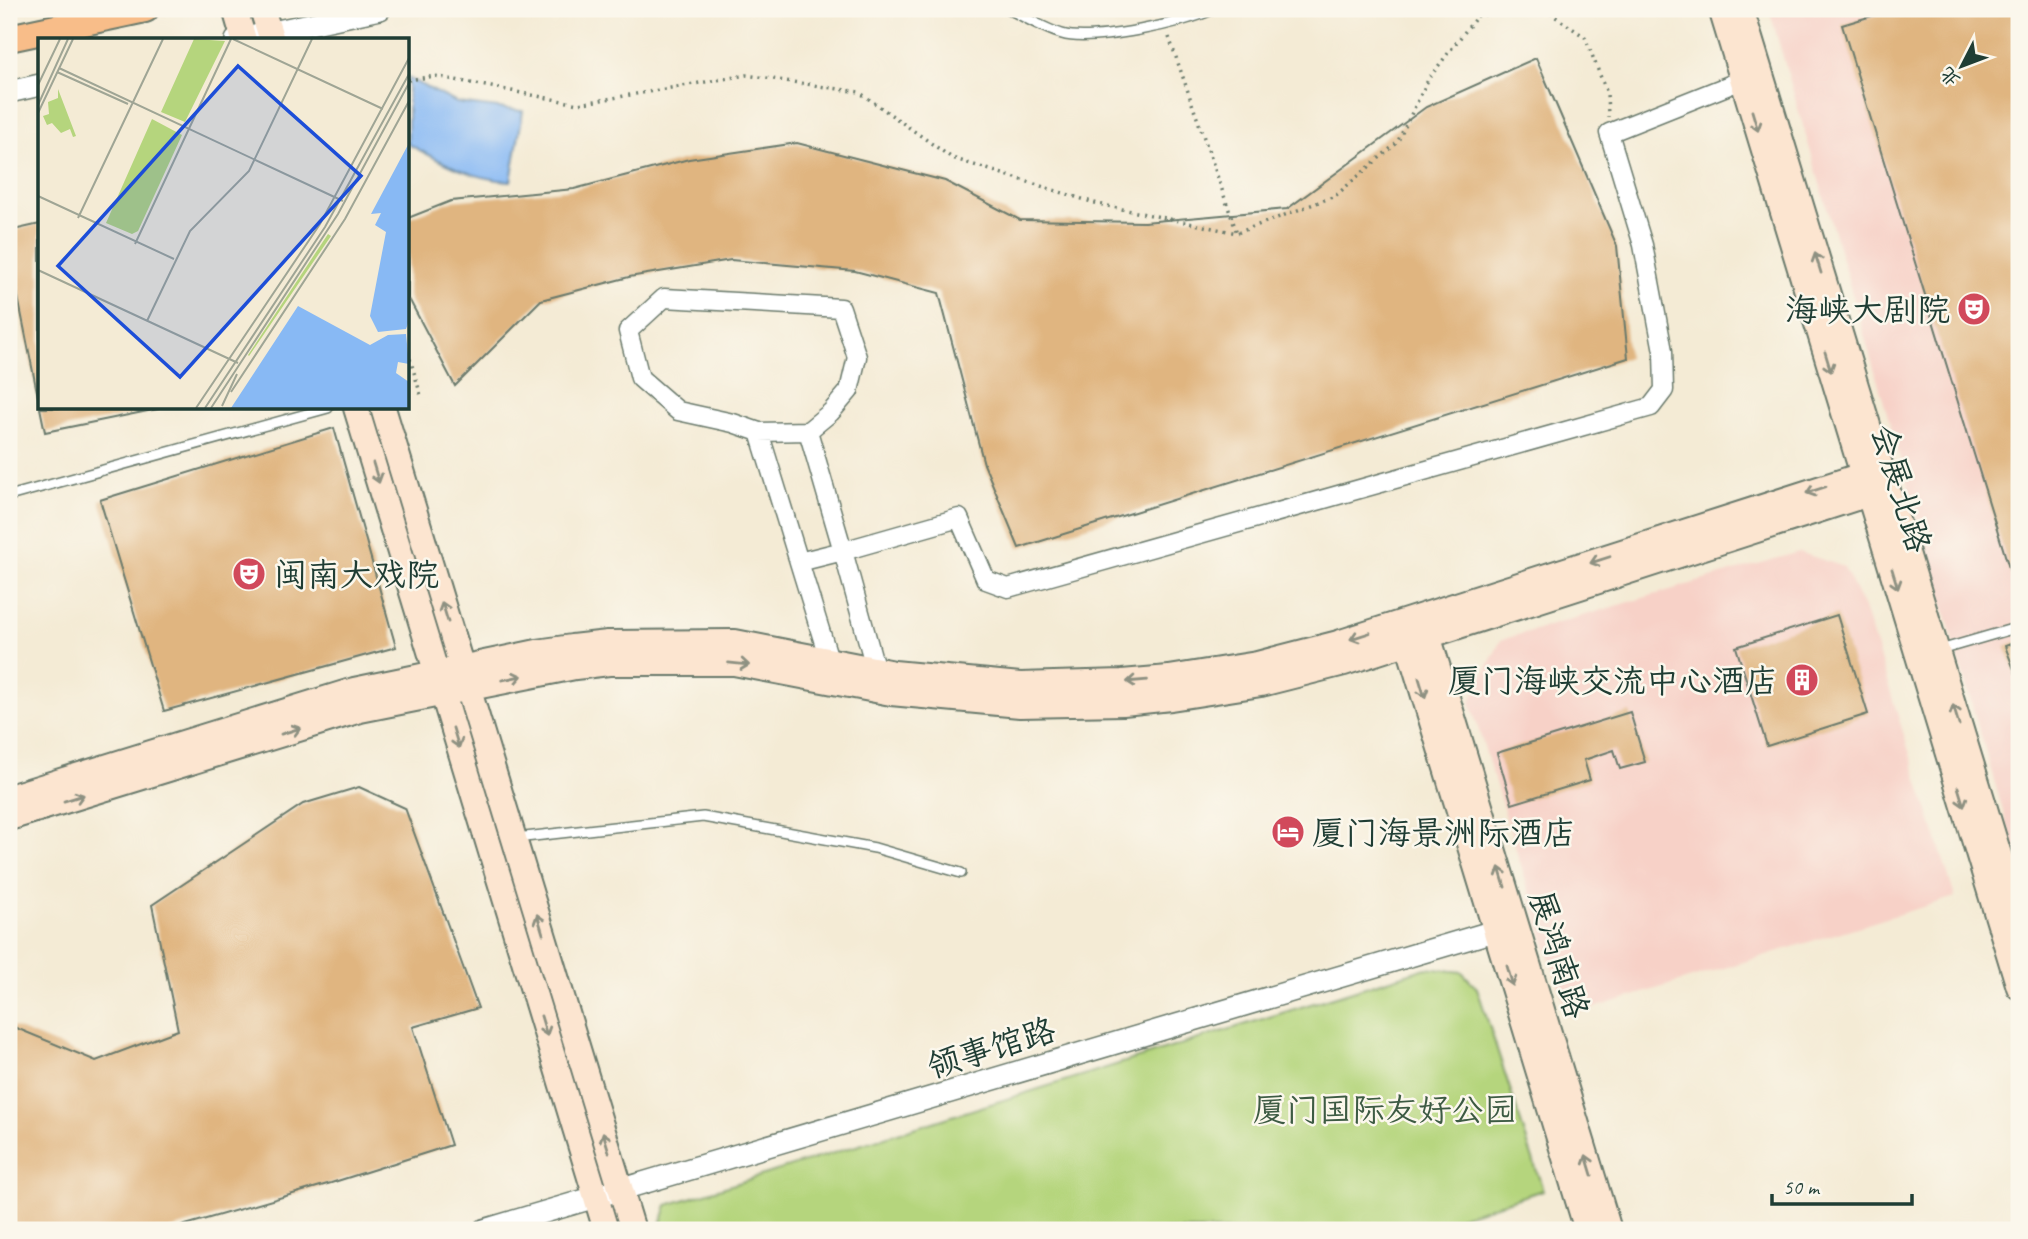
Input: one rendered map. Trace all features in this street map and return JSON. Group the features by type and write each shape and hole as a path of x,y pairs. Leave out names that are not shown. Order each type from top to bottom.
{"main road":[{"path":"9,37 145,9"},
{"path":"235,9 241,38"},
{"path":"262,9 270,37"},
{"name":"会展北路","path":"1721,9 1928,654 2019,920"},
{"name":"会展北路","path":"1741,9 1875,482"},
{"path":"357,410 606,1230"},
{"path":"384,410 633,1230"},
{"path":"9,818 465,677 631,663 733,663 833,672 879,681 1020,685 1168,678 1257,664 1338,643 1415,629 1875,482"},
{"name":"展鸿南路","path":"1415,629 1506,927 1609,1230"},
{"name":"会展北路","path":"1928,654 2019,987"},
{"path":"9,797 354,690 440,683"},
{"name":"展鸿南路","path":"1506,927 1587,1230"}],"street":[{"path":"270,37 380,9"},
{"path":"799,562 959,518 986,580 1008,587 1651,407 1664,390 1663,351 1643,245 1609,133 1742,80"},
{"path":"9,92 38,85"},
{"path":"664,298 841,308 857,357 849,391 831,412 808,431 760,432 678,411 640,378 628,331 664,298"},
{"path":"808,431 879,681"},
{"path":"760,432 833,672"},
{"name":"领事馆路","path":"484,1230 1506,927"}],"lane":[{"path":"1008,9 1063,35 1110,36 1200,16 1214,9"},
{"path":"9,496 321,410"},
{"path":"1928,654 2019,627"},
{"path":"514,838 703,817 875,848 961,873"}],"path":[{"path":"410,80 435,76 578,104 746,75 859,92 952,158 1098,204 1237,233 1335,196 1397,143 1429,78 1477,16 1514,9"},
{"path":"1544,9 1585,37 1607,93 1609,133"},
{"path":"1164,24 1237,233"},
{"path":"410,359 422,399"}],"shaded area":[{"path":"1769,9 2019,9 2019,866"},
{"path":"1799,552 1844,567 1864,608 1955,897 1568,1016 1470,702 1501,640"}],"green space":[{"name":"厦门国际友好公园","path":"1426,968 1462,972 1477,988 1543,1190 1418,1230 659,1230 667,1205"}],"water":[{"path":"410,79 457,103 523,111 511,181 483,177 445,163 410,145"}],"building":[{"name":"海峡大剧院","path":"1895,9 2019,9 2017,594 1842,25"},
{"path":"1536,58 1617,246 1628,358 1019,548 984,464 939,293 855,271 731,260 629,277 541,300 455,386 410,301 410,217 451,201 574,189 689,159 797,143 945,181 1020,220 1144,222 1287,209 1426,107"},
{"path":"38,224 38,397 9,252 9,231"},
{"path":"40,410 153,410 45,432"},
{"name":"闽南大戏院","path":"334,428 396,647 164,711 100,500"},
{"name":"厦门海峡交流中心酒店","path":"1837,615 1868,714 1767,746 1736,647"},
{"path":"2019,641 2019,682 2005,646"},
{"name":"厦门海峡交流中心酒店","path":"1630,712 1645,762 1620,769 1614,750 1584,760 1590,780 1512,804 1497,753"},
{"path":"359,787 405,808 478,1008 413,1027 451,1145 168,1230 9,1230 9,1025 96,1061 178,1030 152,905 303,804"}],"place":[{"name":"海峡大剧院","path":"1974,309"},
{"name":"闽南大戏院","path":"249,574"},
{"name":"厦门海峡交流中心酒店","path":"1802,680"},
{"name":"厦门海景洲际酒店","path":"1288,832"}]}
